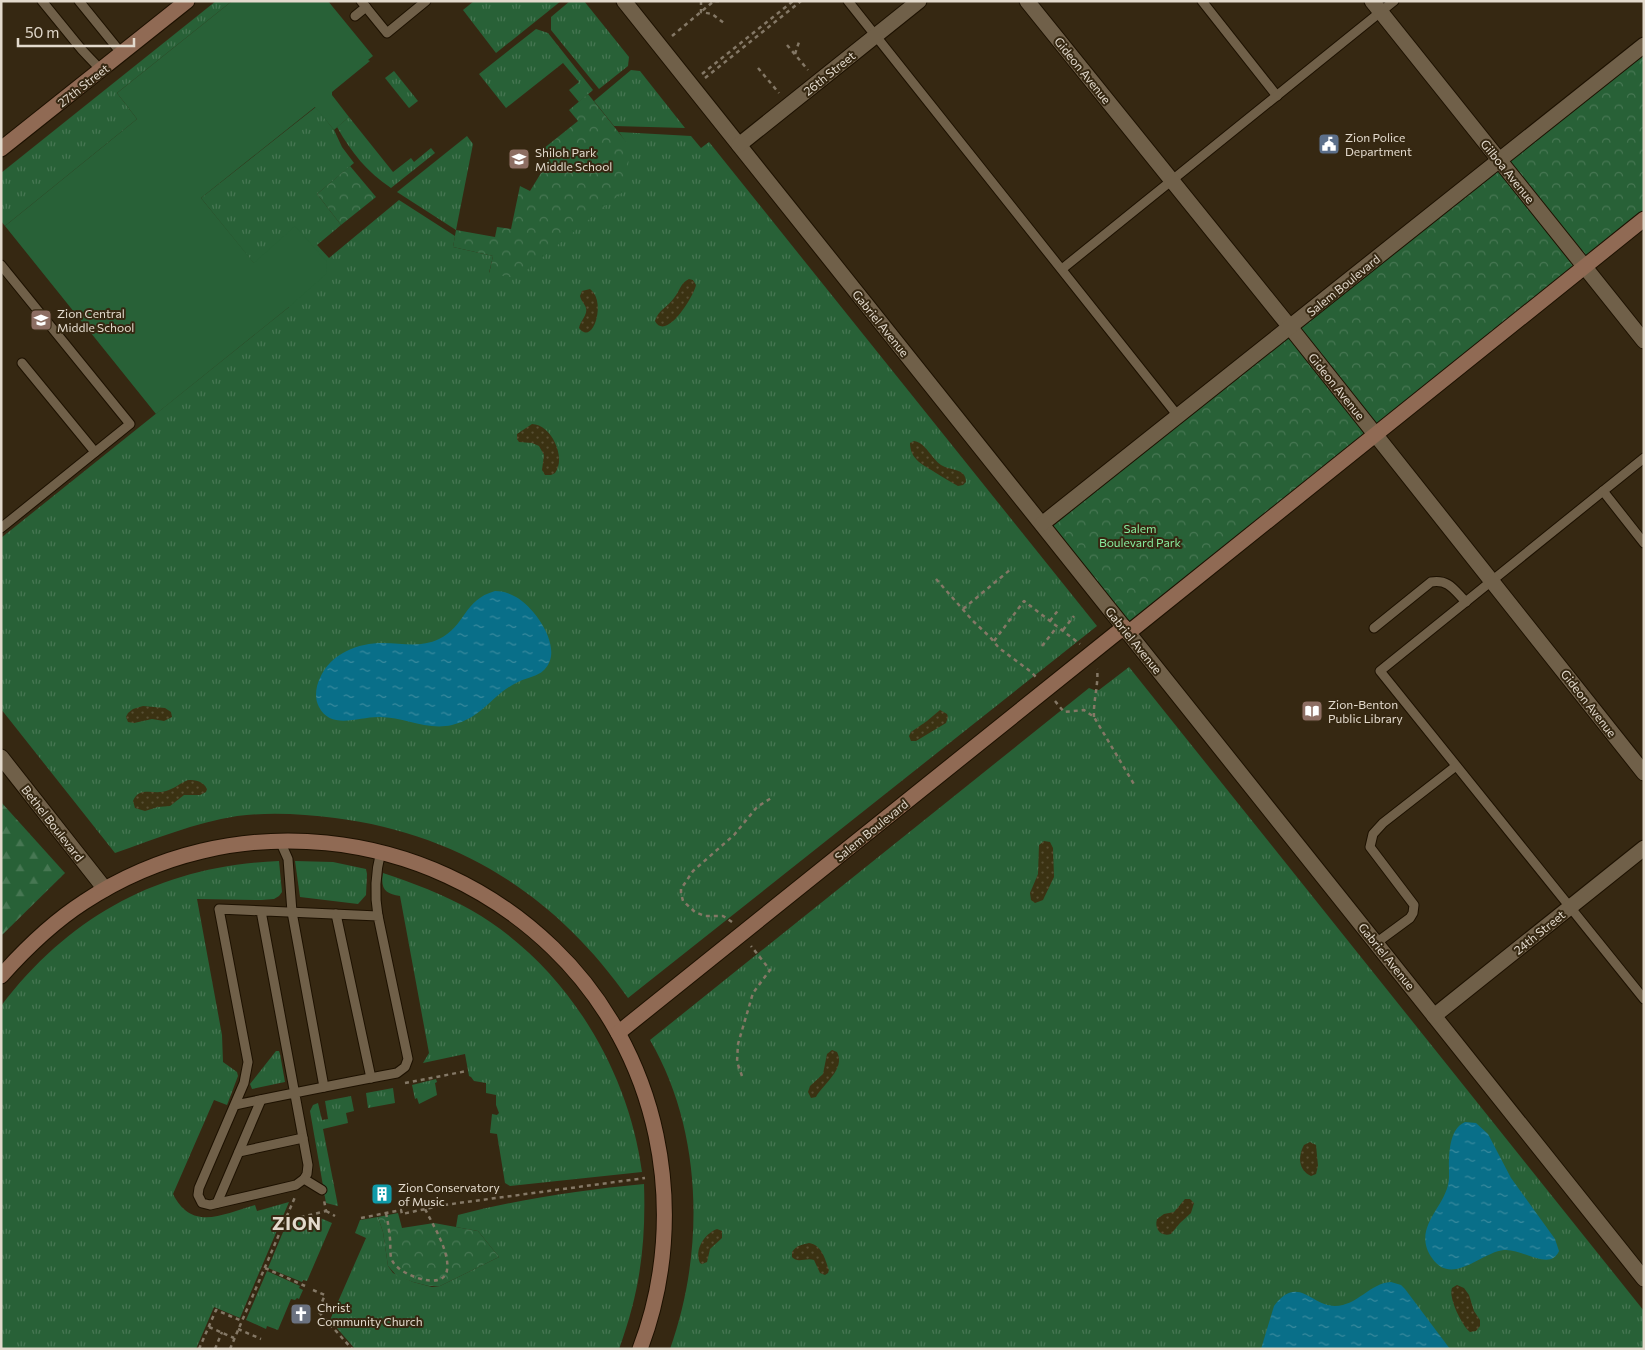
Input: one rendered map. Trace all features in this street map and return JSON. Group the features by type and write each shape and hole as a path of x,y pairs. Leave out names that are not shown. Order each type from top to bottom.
{"street":[{"name":"27th Street","path":"1,150 188,1"},
{"name":"Gabriel Avenue","path":"624,1 1644,1279"},
{"name":"26th Street","path":"739,145 919,1"},
{"name":"Gideon Avenue","path":"1028,1 1644,773"},
{"name":"Gilboa Avenue","path":"1376,7 1644,341"},
{"name":"Salem Boulevard","path":"1042,524 1644,45"},
{"name":"Salem Boulevard","path":"618,1033 1090,653 1126,630 1376,435 1644,219"},
{"name":"Bethel Boulevard","path":"1,757 105,889"},
{"path":"1,976 49,928 105,889 146,869 190,854 235,844 280,840 321,842 381,851 446,874 477,890 512,913 544,939 573,969 599,1002 618,1033 639,1078 652,1116 659,1148 665,1221 661,1270 651,1317 640,1349"},
{"name":"24th Street","path":"1434,1016 1644,848"}],"lane":[{"path":"42,1 101,70"},
{"path":"79,1 122,54"},
{"path":"848,1 1178,416"},
{"path":"1202,1 1277,96"},
{"path":"1062,269 1277,96 1376,7 1394,1"},
{"path":"354,16 364,4 387,33 421,3"},
{"path":"1,265 130,424 1,528"},
{"path":"22,363 95,452"},
{"path":"1644,458 1380,671 1644,999"},
{"path":"1603,491 1644,543"},
{"path":"1374,628 1431,582 1442,580 1448,583 1466,602"},
{"path":"1376,943 1410,918 1414,906 1370,847 1373,834 1383,823 1456,766"},
{"path":"280,840 288,859 292,912 324,1087"},
{"path":"235,1105 371,1078 401,1071 405,1067 408,1059 378,916 374,886 381,851"},
{"path":"261,911 308,1165 307,1174 296,1185 206,1205 200,1200 198,1191 246,1077 248,1062 218,909 378,916"},
{"path":"336,914 371,1078"},
{"path":"217,1204 261,1100"},
{"path":"239,1152 303,1138"},
{"path":"304,1179 322,1190"}],"path":[{"path":"701,1 701,12"},
{"path":"670,37 714,1 719,1"},
{"path":"701,75 793,1"},
{"path":"704,79 801,1"},
{"path":"701,12 712,14 724,23"},
{"path":"795,55 800,39"},
{"path":"787,45 808,70"},
{"path":"758,68 779,93"},
{"path":"963,609 1011,569"},
{"path":"936,579 1009,656 1030,671 1064,712 1084,710 1094,717 1135,786"},
{"path":"994,640 1024,601 1057,626 1090,653 1096,666 1098,674 1094,700 1094,717"},
{"path":"1050,621 1059,609"},
{"path":"1062,630 1074,616"},
{"path":"1042,646 1057,626"},
{"path":"402,1084 468,1071"},
{"path":"362,1218 401,1210 402,1214 444,1205 645,1178"},
{"path":"322,1190 326,1211"},
{"path":"230,1349 295,1197"},
{"path":"386,1213 393,1263 403,1272 418,1278 435,1281 440,1280 446,1274 448,1268 447,1258 426,1209"},
{"path":"285,1221 326,1211 335,1216"},
{"path":"265,1268 305,1286"},
{"path":"313,1290 325,1295 318,1311 352,1349"},
{"path":"199,1349 216,1310 242,1321"},
{"path":"209,1326 234,1338"},
{"path":"238,1329 261,1339"},
{"path":"215,1349 222,1332"}],"green space":[{"path":"216,1 232,1 117,93 137,119 5,226 1,221 1,173"},
{"path":"232,1 328,1 373,56 368,60 370,61 332,92 332,95 349,117 334,130 315,107 201,198 254,263 295,226 327,262 326,274 289,307 156,414 5,226 137,119 117,93"},
{"path":"474,1 561,1 496,53 463,10"},
{"path":"570,1 584,1 629,57 628,66 599,89 551,30 551,17"},
{"path":"536,29 548,33 593,90 579,102 569,90 579,82 563,63 506,108 479,74"},
{"name":"Salem Boulevard Park","path":"1644,45 1644,218 1128,633 1042,524"},
{"path":"631,70 640,71 685,128 614,126 594,101"},
{"path":"394,71 418,101 409,108 385,78"},
{"path":"588,94 628,144 630,153 624,191 517,278 489,274 493,256 453,247 456,230 495,237 497,227 511,229 520,186 530,191 552,155 543,149 578,121 569,110"},
{"path":"316,107 334,130 342,147 354,163 317,194 341,225 317,245 329,258 399,200 455,236 453,247 493,256 489,273 627,144 619,132 691,136 701,148 709,142 1097,626 628,998 600,962 569,929 537,900 501,876 464,855 423,839 381,826 335,818 299,815 262,814 237,816 190,827 115,853 1,709 1,538 289,307 201,198"},
{"path":"349,117 393,172 411,158 414,162 431,148 435,153 391,188 367,168 342,136 337,127"},
{"path":"467,136 473,144 456,230 397,192"},
{"path":"350,166 376,197 341,225 317,194"},
{"path":"1129,667 1644,1311 1644,1349 670,1349 681,1311 689,1272 693,1232 693,1192 689,1152 680,1113 668,1075 650,1040 1089,688 1099,690"},
{"path":"1,802 65,873 1,936"},
{"path":"279,861 282,892 274,899 197,899 222,1035 223,1062 237,1072 238,1076 227,1105 214,1100 173,1194 181,1206 189,1213 199,1217 220,1215 255,1205 257,1211 289,1202 240,1318 214,1307 196,1349 1,1349 1,1006 29,973 58,945 90,921 123,900 159,885 197,873 237,865"},
{"path":"295,861 333,862 366,869 366,895 358,904 300,897"},
{"path":"383,873 428,889 471,910 504,932 535,959 562,989 586,1022 606,1057 622,1094 634,1133 642,1172 510,1186 505,1183 497,1134 490,1133 492,1114 497,1115 499,1113 496,1105 496,1095 486,1093 486,1083 474,1081 469,1076 465,1054 423,1063 429,1053 400,896 385,890 382,883"},
{"path":"276,1051 279,1051 280,1054 285,1082 252,1089 250,1084"},
{"path":"436,1079 437,1095 419,1104 417,1098 415,1099 412,1085"},
{"path":"393,1088 395,1103 368,1108 366,1093"},
{"path":"351,1096 354,1111 346,1113 348,1123 323,1129 338,1206 326,1203 310,1111 313,1105 318,1103 322,1120 328,1119 325,1101"},
{"path":"644,1184 643,1248 637,1288 619,1349 355,1349 330,1320 366,1238 355,1233 360,1220 378,1217 383,1232 388,1266 393,1273 413,1282 432,1287 440,1286 499,1257 478,1231 456,1227 458,1215 550,1196"},
{"path":"398,1213 402,1228 434,1223 478,1231 499,1257 440,1286 429,1286 397,1276 388,1266 383,1232 378,1217"},
{"path":"318,1217 332,1223 307,1281 303,1280 302,1282 268,1268 286,1225"},
{"path":"267,1271 300,1286 299,1288 303,1290 299,1299 291,1299 278,1330 267,1326 266,1329 246,1320"}],"sand":[{"path":"689,279 693,280 696,285 685,307 672,322 666,326 660,326 655,321 658,314 672,301 680,287"},
{"path":"590,289 595,295 598,312 593,327 589,332 584,332 579,328 586,311 580,296 582,291"},
{"path":"532,424 539,425 551,436 558,451 558,467 555,473 551,475 545,475 542,470 544,455 539,446 532,443 519,442 517,439 517,434"},
{"path":"914,441 922,445 941,465 964,474 966,482 958,486 915,458 912,454 910,443"},
{"path":"143,706 165,708 171,712 172,717 164,721 152,719 134,723 128,722 126,717 128,713 133,709"},
{"path":"940,710 947,714 946,723 916,741 911,741 909,736 911,732"},
{"path":"188,780 201,783 207,789 206,792 200,795 184,795 170,806 145,811 135,808 133,801 139,794 143,792 166,791"},
{"path":"1044,841 1050,842 1053,848 1054,877 1043,900 1035,903 1031,900 1030,893 1038,874 1039,845"},
{"path":"832,1050 837,1052 839,1064 816,1097 811,1098 808,1092 810,1086 823,1074 827,1054"},
{"path":"1310,1142 1316,1145 1318,1166 1316,1174 1311,1176 1304,1170 1300,1162 1304,1145"},
{"path":"1185,1199 1190,1199 1194,1203 1191,1213 1171,1234 1161,1233 1157,1229 1157,1219 1164,1214 1174,1212"},
{"path":"717,1229 722,1231 722,1238 710,1249 707,1262 702,1264 698,1258 701,1243 712,1231"},
{"path":"809,1243 817,1247 822,1253 829,1270 825,1275 820,1273 814,1260 797,1260 792,1257 792,1252 796,1248"},
{"path":"1457,1285 1464,1288 1469,1295 1474,1311 1480,1320 1480,1326 1476,1331 1470,1332 1467,1329 1456,1311 1451,1292 1452,1288"}],"water":[{"path":"495,591 508,593 523,602 543,626 551,645 551,655 546,668 539,674 509,687 472,717 452,725 424,725 387,717 338,720 324,714 319,707 316,696 319,681 325,669 338,656 355,647 374,643 418,644 432,642 448,634 477,600"},
{"path":"1465,1122 1476,1123 1488,1134 1511,1178 1555,1239 1559,1251 1555,1257 1542,1259 1511,1250 1504,1250 1495,1252 1458,1269 1448,1269 1440,1266 1432,1258 1426,1247 1425,1236 1432,1216 1447,1187 1452,1138 1459,1126"},
{"path":"1391,1282 1401,1285 1405,1289 1450,1349 1261,1349 1274,1306 1290,1292 1298,1292 1326,1305 1335,1306 1350,1302 1383,1283"}],"place":[{"name":"Zion Police Department","path":"1329,144"},
{"name":"Shiloh Park Middle School","path":"519,159"},
{"name":"Zion Central Middle School","path":"41,320"},
{"name":"Zion-Benton Public Library","path":"1312,711"},
{"name":"Zion Conservatory of Music","path":"382,1194"},
{"name":"Christ Community Church","path":"301,1314"}],"district":[{"name":"ZION","path":"297,1223"}]}
